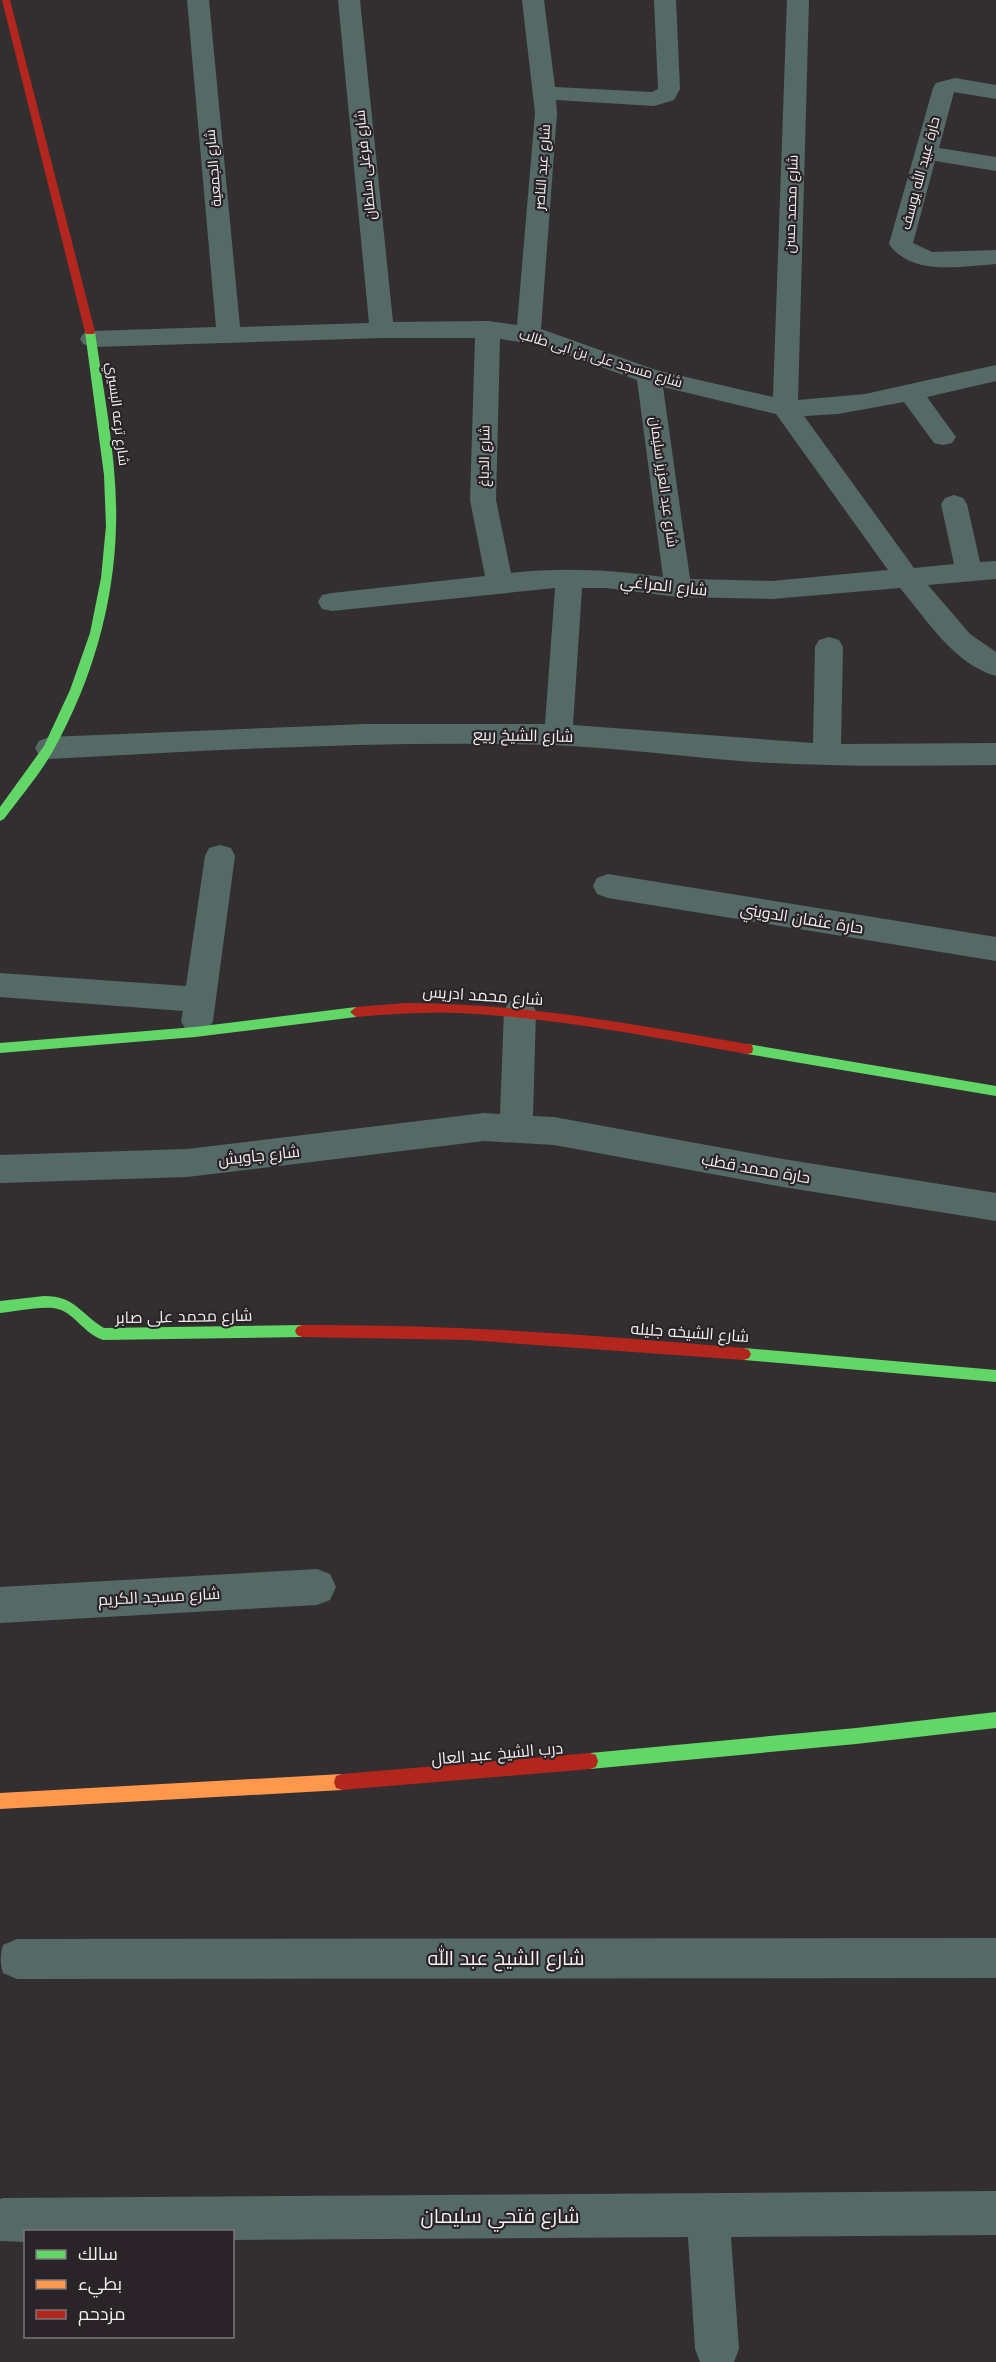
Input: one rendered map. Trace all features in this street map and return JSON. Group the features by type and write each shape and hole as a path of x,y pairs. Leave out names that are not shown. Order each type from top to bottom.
{"street":[{"name":"شارع ترعه البسيري","path":"0,816 49,748 76,690 96,633 107,578 111,526 109,475 92,339 6,0"},
{"name":"شارع الجمعية","path":"198,0 229,335"},
{"name":"شارع فرغلى سلطان","path":"349,0 382,330"},
{"name":"شارع عبد الناصر","path":"528,334 545,134 545,93 533,0"},
{"path":"545,93 654,99 666,95 669,90 665,0"},
{"name":"شارع محمد حسن","path":"785,408 798,0"},
{"name":"حارة عبيد الله يوسف","path":"994,91 955,85 944,88 901,244 911,254 930,259 996,257"},
{"path":"925,153 996,164"},
{"name":"شارع مسجد على بن ابى طالب","path":"92,339 488,329 528,334 649,376 785,408 843,406 996,373"},
{"name":"شارع الدباغ","path":"488,329 483,500 486,526 500,582"},
{"name":"شارع عبد العزيز سليمان","path":"649,376 678,588"},
{"path":"910,392 943,437"},
{"path":"785,408 908,579 960,641 996,666"},
{"path":"954,504 969,573"},
{"name":"شارع المراغي","path":"332,602 500,582 569,579 641,582 678,588 772,590 996,570"},
{"path":"558,735 569,579"},
{"path":"827,754 829,647"},
{"name":"شارع الشيخ ربيع","path":"49,748 304,736 495,733 558,735 753,751 827,754 996,754"},
{"path":"195,1032 220,856"},
{"name":"حارة عثمان الدويني","path":"608,886 996,949"},
{"path":"0,985 200,1000"},
{"name":"شارع محمد ادريس","path":"0,1048 195,1032 392,1008 456,1007 520,1011 996,1091"},
{"path":"516,1127 520,1011"},
{"name":"شارع جاويش","path":"0,1169 187,1163 453,1130 516,1127"},
{"name":"حارة محمد قطب","path":"516,1127 554,1131 783,1173 996,1208"},
{"name":"شارع محمد على صابر","path":"0,1307 59,1302 68,1305 90,1329 103,1334 381,1330"},
{"name":"شارع الشيخه جليله","path":"381,1330 628,1344 996,1376"},
{"name":"شارع مسجد الكريم","path":"0,1605 317,1587"},
{"name":"درب الشيخ عبد العال","path":"0,1801 381,1780 856,1736 996,1720"},
{"name":"شارع الشيخ عبد الله","path":"17,1959 996,1958"},
{"name":"شارع فتحي سليمان","path":"3,2220 996,2212"},
{"path":"708,2215 717,2349"}],"traffic: fast":[{"path":"0,816 49,748 76,690 96,633 107,578 111,526 109,475 90,332"},
{"path":"0,1048 195,1032 356,1012"},
{"path":"747,1049 996,1091"},
{"path":"0,1307 44,1302 60,1303 66,1305 92,1328 103,1334 302,1331"},
{"path":"744,1354 996,1376"},
{"path":"590,1761 856,1736 996,1720"}],"traffic: slow":[{"path":"0,1801 342,1782"}],"traffic: jam":[{"path":"6,0 90,332"},
{"path":"356,1012 405,1008 503,1011 601,1023 747,1049"},
{"path":"302,1331 468,1334 579,1340 744,1354"},
{"path":"342,1782 590,1761"}]}
